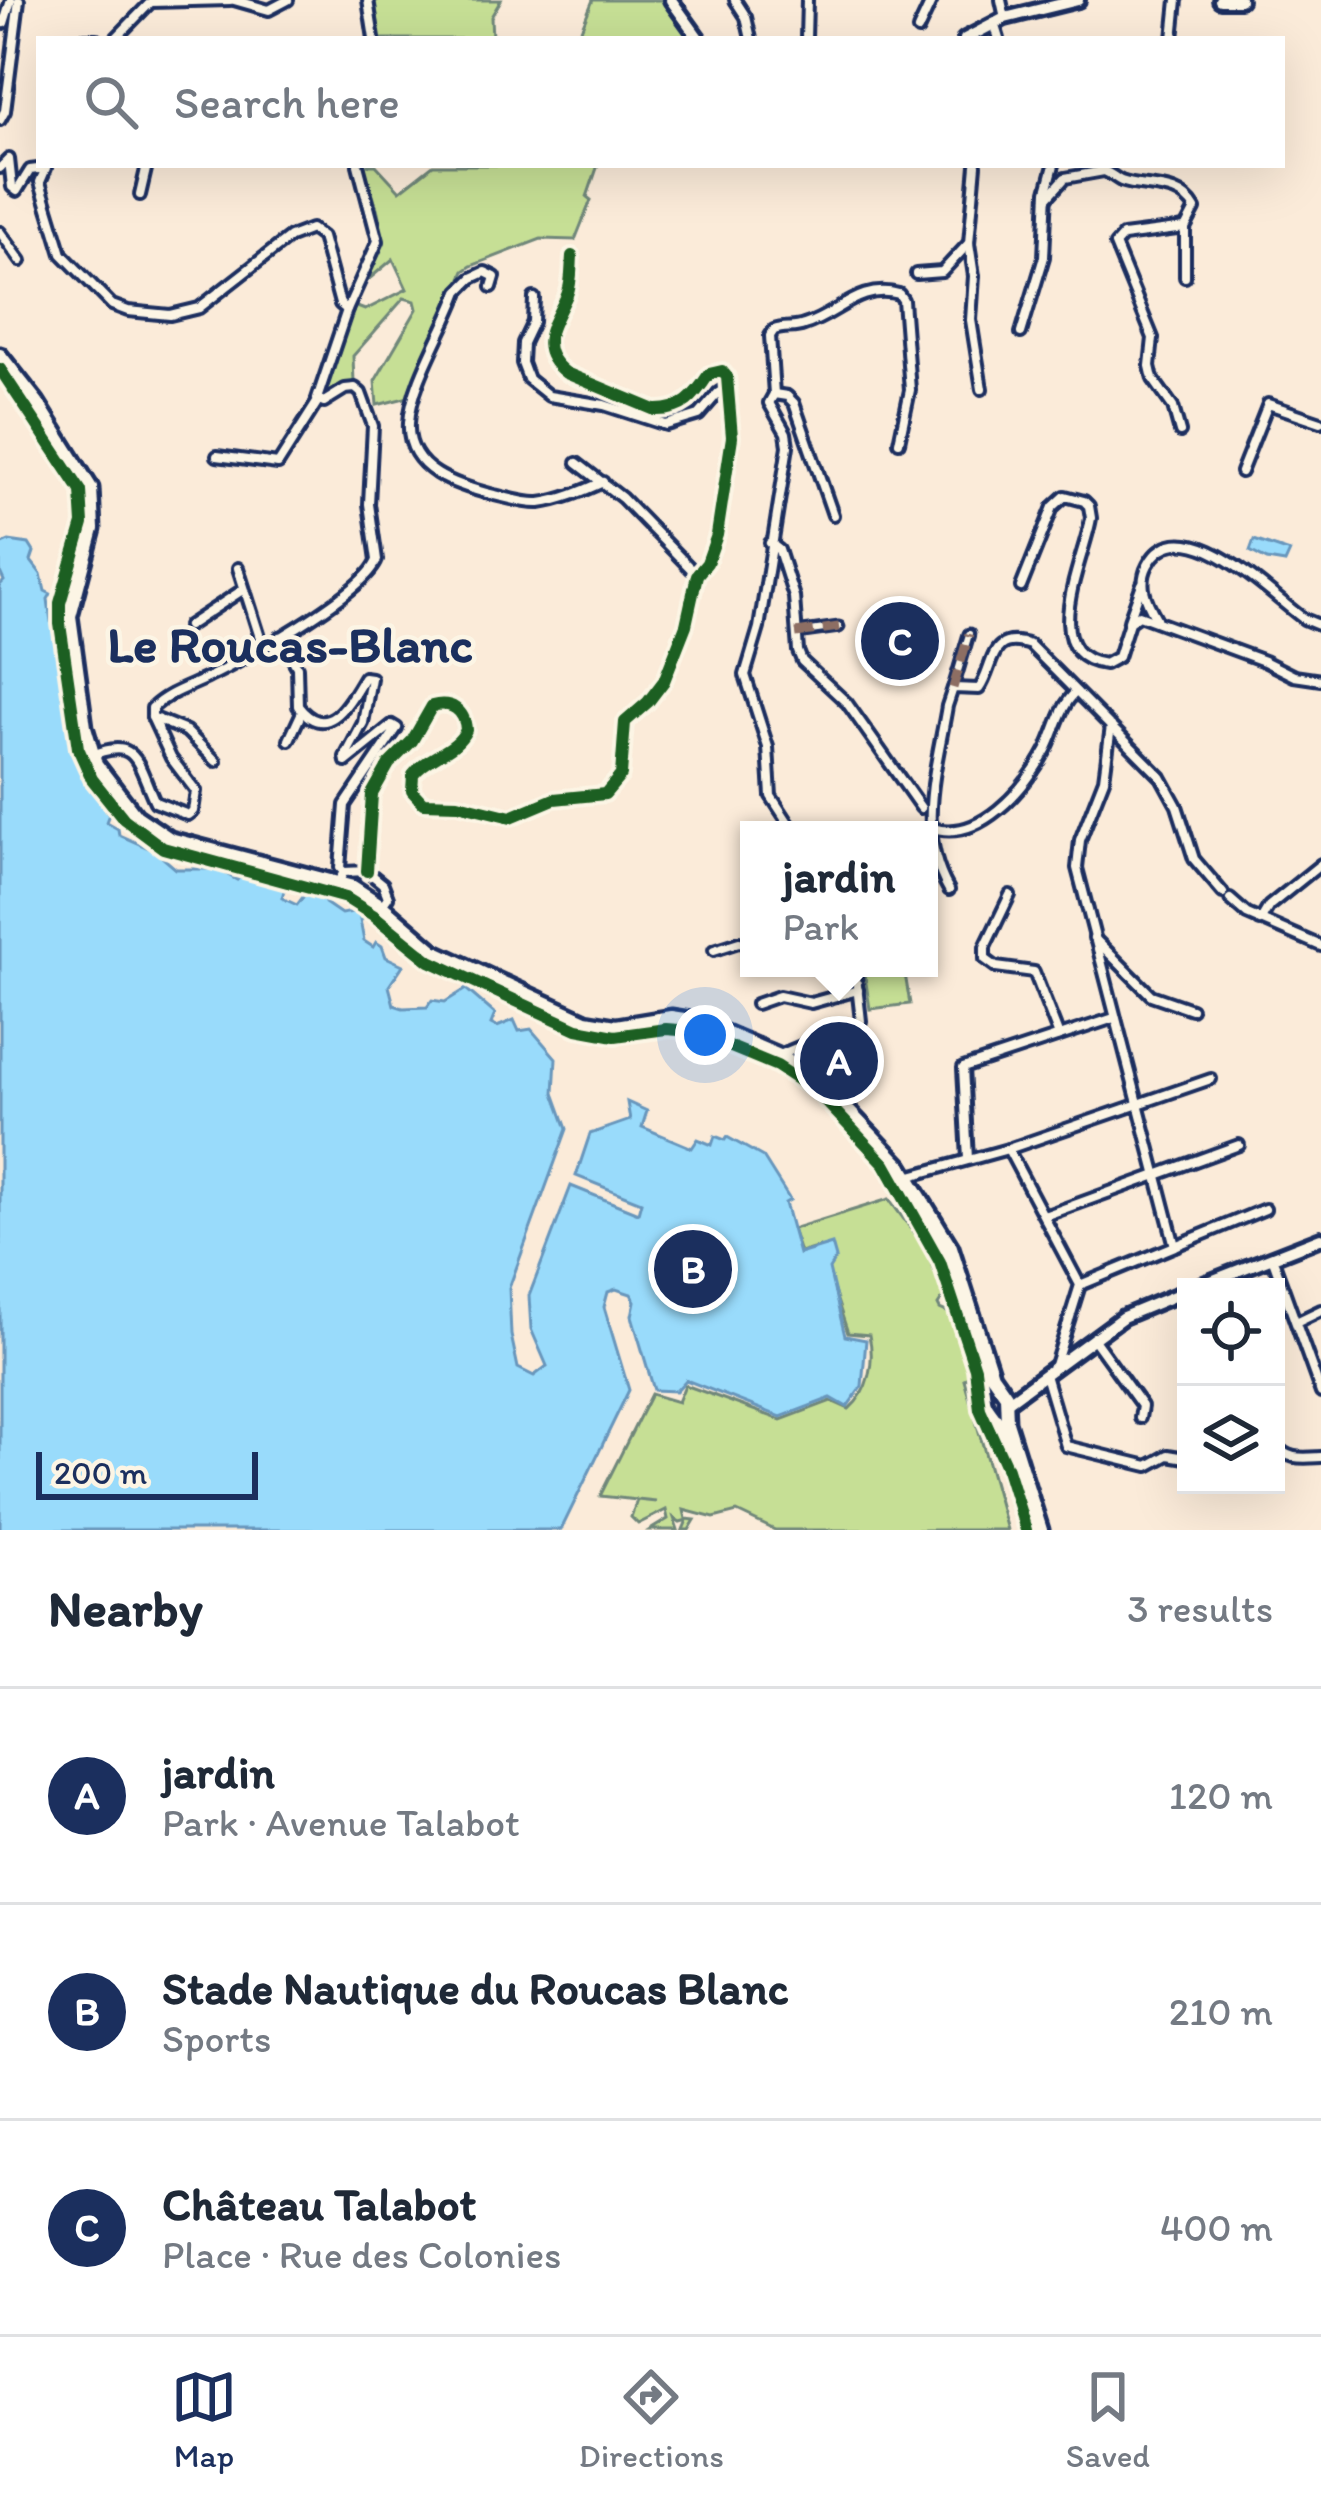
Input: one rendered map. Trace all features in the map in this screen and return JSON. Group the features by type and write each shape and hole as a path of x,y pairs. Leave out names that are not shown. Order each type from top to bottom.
{"main road":[{"path":"0,359 21,379 78,462 94,501 93,529 70,616 89,756 136,816 170,839 338,881 431,957 584,1028 617,1032 684,1025 776,1058 820,1090 905,1179 949,1268 998,1398 1040,1530"},
{"path":"338,881 351,896 378,910"},
{"path":"998,1398 1031,1530"}],"street":[{"path":"0,23 15,0"},
{"path":"0,120 5,111 15,0"},
{"path":"118,36 151,2 232,0 269,10 288,0"},
{"path":"368,0 374,36"},
{"path":"671,0 697,36"},
{"path":"735,0 750,36"},
{"path":"806,36 807,0"},
{"path":"918,30 932,0"},
{"path":"999,36 1001,0"},
{"path":"970,36 999,20 1078,0"},
{"path":"1173,36 1177,0"},
{"path":"1220,0 1240,0"},
{"path":"0,168 9,159 16,191 30,170 39,168"},
{"path":"47,168 40,182 62,254 116,308 151,315 188,313 222,294 290,237 311,229 322,237 340,304 347,310"},
{"path":"140,195 146,168"},
{"path":"217,456 278,464 318,400 347,310 378,242 359,168"},
{"path":"976,168 969,244 974,276 971,320 982,388"},
{"path":"1021,333 1044,257 1053,168"},
{"path":"1047,198 1065,178 1110,172 1122,182 1147,183 1190,200 1195,208 1185,228 1185,277"},
{"path":"1180,432 1173,407 1153,379 1153,338 1114,245 1123,236 1185,228"},
{"path":"0,232 21,261"},
{"path":"916,274 942,272 969,244"},
{"path":"367,872 372,794 432,706 456,708 466,730 459,743 412,775 412,791 423,803 458,804 511,817 554,800 599,796 610,790 621,775 625,722 664,681 686,625 697,575 717,535 732,436 729,386 722,371 715,371 680,408 655,410 556,366 549,326 566,298 572,256"},
{"path":"492,287 495,277 485,272 460,291 410,409 409,432 418,453 435,475 448,482 528,503 560,499 603,482"},
{"path":"785,821 771,796 768,747 746,685 788,446 786,433 770,407 774,394 770,336 774,330 802,326 858,295 899,293 910,390 899,442"},
{"path":"534,298 522,363 528,379 549,396 604,405 666,425 699,415 729,386"},
{"path":"89,756 123,747 134,757 155,802 188,815 196,791 171,758 152,708 168,694 209,678 280,637 368,577 377,560 369,504 372,419 355,388 318,400"},
{"path":"774,394 794,403 833,515"},
{"path":"1241,472 1268,404 1321,422"},
{"path":"577,463 653,527 697,575"},
{"path":"1022,587 1053,507 1064,496 1075,497 1084,500 1091,518 1069,606 1068,634 1086,657 1105,664 1120,652 1143,581 1157,552 1171,544 1192,542 1213,550 1304,619 1321,626"},
{"path":"770,543 779,550 794,596 802,661 847,703 921,808"},
{"path":"767,563 774,558 782,563"},
{"path":"238,568 262,647"},
{"path":"1143,581 1156,620"},
{"path":"188,626 244,589"},
{"path":"1129,622 1138,615 1156,620 1294,676 1321,680"},
{"path":"796,633 839,627"},
{"path":"930,821 935,766 969,634"},
{"path":"280,637 297,667 297,701 302,712 323,721 336,717 369,676 363,723 345,761 351,761 392,725 397,728 345,805 338,881 367,872"},
{"path":"952,688 979,689 994,651 1006,643 1030,645 1161,777 1177,806 1194,860 1227,896 1260,921 1321,946"},
{"path":"938,830 963,830 998,808 1038,763 1076,692"},
{"path":"290,740 302,712"},
{"path":"152,717 186,731 216,761"},
{"path":"1111,726 1104,779 1078,854 1082,898 1175,1246"},
{"path":"1260,921 1269,906 1321,864"},
{"path":"938,865 949,890"},
{"path":"367,872 387,890 388,897 378,910"},
{"path":"1010,895 985,947 985,958 995,967 1034,972 1059,1036"},
{"path":"1093,937 1151,995 1191,1009"},
{"path":"714,950 740,942"},
{"path":"776,1058 812,1042 851,1036 861,1021 857,977"},
{"path":"756,1004 779,997 811,1003 858,990"},
{"path":"968,1159 963,1067 1114,1018"},
{"path":"905,1179 1210,1079"},
{"path":"1044,1216 1239,1144"},
{"path":"1008,1149 1080,1285 1050,1372 1066,1446 1148,1466 1168,1455 1177,1456"},
{"path":"1080,1285 1264,1209"},
{"path":"1223,1278 1321,1238"},
{"path":"1272,1258 1321,1393"},
{"path":"998,1398 1050,1372 1123,1317 1177,1295"},
{"path":"1296,1322 1321,1310"},
{"path":"1093,1338 1142,1406 1140,1418"},
{"path":"1063,1341 1072,1354"},
{"path":"1285,1452 1321,1457"}],"green space":[{"path":"375,0 501,0 491,17 492,36 380,36"},
{"path":"593,0 666,0 692,36 578,36"},
{"path":"364,168 379,168 400,191 429,168 597,168 587,197 591,200 575,240 541,239 464,271 409,397 377,405 375,381 417,309 415,301 404,298 353,356 354,383 325,396 322,393 352,305 365,310 407,289 393,259 362,285 380,236"},
{"path":"865,977 906,977 910,1004 870,1009"},
{"path":"889,1199 925,1248 944,1296 938,1305 951,1314 970,1376 964,1379 1007,1530 775,1530 737,1512 714,1518 684,1510 686,1519 695,1520 689,1530 683,1530 687,1520 674,1518 678,1530 650,1530 668,1519 666,1510 638,1524 631,1517 637,1500 656,1502 600,1496 651,1394 678,1402 685,1385 781,1420 831,1401 849,1409 856,1402 869,1375 869,1335 848,1333 819,1247 800,1253 792,1229"}],"water":[{"path":"1254,540 1290,552 1285,563 1250,551"},
{"path":"9,541 29,544 34,552 31,561 51,594 51,622 70,670 61,678 67,692 62,697 70,696 77,730 68,732 73,753 80,752 86,782 96,782 106,799 106,822 119,835 155,851 176,869 217,869 237,880 248,867 266,868 283,883 287,880 282,898 297,905 309,889 341,914 353,912 353,902 368,914 368,919 360,920 364,941 373,947 376,942 386,957 403,965 389,986 394,1005 427,1007 432,1000 445,1002 466,989 495,1014 491,1024 497,1027 514,1020 519,1031 531,1029 556,1058 554,1093 567,1129 509,1288 518,1368 534,1376 547,1366 531,1329 529,1296 571,1186 638,1213 641,1202 576,1176 590,1134 630,1120 627,1102 647,1111 642,1127 692,1148 698,1139 712,1145 715,1136 727,1137 763,1157 790,1200 785,1203 799,1254 832,1244 836,1258 829,1269 845,1336 866,1340 862,1386 847,1407 831,1398 781,1417 686,1380 676,1391 654,1390 632,1316 635,1301 631,1294 616,1289 608,1292 604,1307 629,1390 561,1530 0,1530 0,585 4,581 0,545"}],"marked path":[{"path":"796,633 839,627"},
{"path":"953,688 969,634"}],"cycle path":[{"path":"367,871 372,794 432,706 456,709 466,730 456,744 413,775 412,791 423,803 458,804 511,817 554,799 605,794 621,775 625,722 664,681 686,625 697,575 717,535 732,437 727,377 722,371 709,374 687,401 655,410 566,373 548,344 569,290 572,256"},
{"path":"0,369 81,491 83,524 60,603 60,624 78,748 92,779 124,819 163,848 346,898 430,961 577,1029 615,1036 666,1029 692,1031 777,1066 818,1093 885,1164 940,1262 975,1368 980,1409 1007,1469 1026,1530"}],"place":[{"name":"Château Talabot","path":"900,641"},
{"name":"jardin","path":"839,1061"},
{"name":"Stade Nautique du Roucas Blanc","path":"693,1269"}],"district":[{"name":"Le Roucas-Blanc","path":"290,644"}]}
